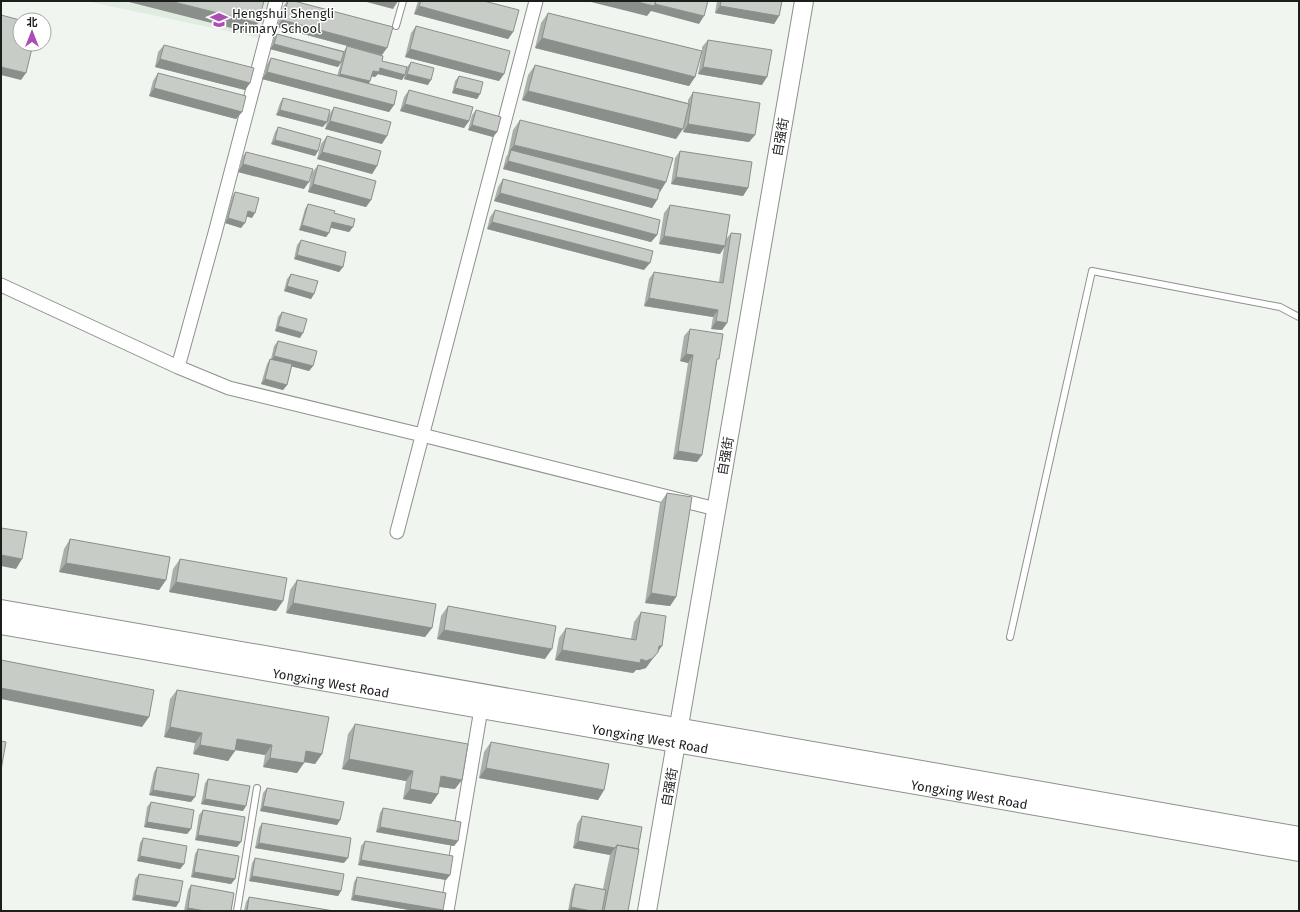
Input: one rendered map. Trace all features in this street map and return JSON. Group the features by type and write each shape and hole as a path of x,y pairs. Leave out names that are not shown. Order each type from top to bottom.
{"main road":[{"name":"自强街","path":"647,911 804,1"},
{"name":"Yongxing West Road","path":"1,610 1299,852"},
{"name":"Yongxing West Road","path":"1,625 481,709 678,735 1299,836"}],"street":[{"path":"178,367 276,1"},
{"path":"397,532 536,1"},
{"path":"1,285 178,367 229,388 422,435 716,510"},
{"path":"447,911 481,709"}],"lane":[{"path":"396,26 403,1"},
{"path":"1010,637 1092,271 1280,307 1299,317"},
{"path":"237,911 257,788"}],"shaded area":[{"name":"Hengshui Shengli Primary School","path":"86,1 270,1 260,38"}],"building":[{"path":"170,1 264,1 258,23"},
{"path":"288,1 294,1 393,27 387,48 282,20"},
{"path":"421,1 484,1 519,10 513,32 419,6"},
{"path":"633,1 656,1 654,6"},
{"path":"656,1 708,1 704,16 655,4"},
{"path":"721,1 782,1 779,16 720,6"},
{"path":"548,13 702,51 695,77 542,38"},
{"path":"1,15 12,18 12,52 31,52 26,73 1,67"},
{"path":"416,26 510,51 504,74 410,49"},
{"path":"277,34 344,52 341,62 274,44"},
{"path":"708,40 772,50 767,77 703,67"},
{"path":"164,45 254,68 250,83 160,59"},
{"path":"347,46 383,56 382,61 407,67 405,75 380,68 379,72 373,71 370,81 340,74"},
{"path":"271,58 397,91 394,105 267,72"},
{"path":"411,62 434,68 431,80 407,74"},
{"path":"535,65 689,104 683,129 528,91"},
{"path":"158,73 246,96 242,112 154,88"},
{"path":"459,76 483,82 480,94 455,88"},
{"path":"409,90 473,107 469,121 405,104"},
{"path":"693,92 760,103 755,135 688,124"},
{"path":"283,98 330,110 327,122 280,110"},
{"path":"334,107 391,122 387,136 330,121"},
{"path":"476,110 501,117 497,132 472,125"},
{"path":"520,120 673,158 666,182 514,145"},
{"path":"278,127 321,139 318,151 275,140"},
{"path":"327,136 381,151 377,166 322,152"},
{"path":"511,150 660,189 657,200 508,161"},
{"path":"680,151 752,162 748,188 676,177"},
{"path":"246,152 313,169 309,182 243,164"},
{"path":"318,165 376,181 371,200 313,184"},
{"path":"503,179 660,220 657,235 500,193"},
{"path":"235,192 259,198 255,213 248,211 245,223 228,218"},
{"path":"308,204 335,211 334,213 355,219 353,227 332,222 329,233 302,225"},
{"path":"670,205 730,215 725,246 664,236"},
{"path":"495,210 653,251 650,263 492,222"},
{"path":"731,233 741,234 727,323 716,321 718,310 649,298 654,272 723,283"},
{"path":"301,240 346,252 343,267 297,255"},
{"path":"291,274 318,281 314,294 287,286"},
{"path":"282,312 307,319 303,333 278,326"},
{"path":"690,329 723,334 719,359 717,359 702,455 678,451 693,355 686,354"},
{"path":"278,341 317,351 313,366 274,356"},
{"path":"270,359 292,364 287,385 265,379"},
{"path":"667,493 692,497 676,597 651,593"},
{"path":"1,528 27,532 22,559 1,555"},
{"path":"70,539 170,557 166,580 66,563"},
{"path":"180,559 287,578 283,601 176,582"},
{"path":"297,580 436,604 432,628 293,603"},
{"path":"448,606 556,626 552,649 444,630"},
{"path":"641,612 666,616 662,646 659,646 658,652 653,658 646,661 641,659 640,663 562,650 566,628 636,640"},
{"path":"1,660 154,690 149,717 1,688"},
{"path":"177,690 329,717 322,754 306,751 304,763 270,758 272,745 237,739 235,751 200,745 202,733 170,727"},
{"path":"355,724 468,744 462,780 441,776 438,794 410,789 413,771 349,759"},
{"path":"1,741 6,742 1,770"},
{"path":"491,742 609,764 604,790 486,768"},
{"path":"157,767 199,774 195,797 153,790"},
{"path":"208,779 250,786 246,806 205,799"},
{"path":"267,788 344,802 340,820 263,806"},
{"path":"151,802 194,810 191,829 147,822"},
{"path":"383,808 461,822 458,841 380,827"},
{"path":"203,810 245,817 241,842 198,835"},
{"path":"582,816 642,827 638,849 617,845 615,848 578,841"},
{"path":"262,823 351,838 348,858 259,843"},
{"path":"143,838 187,846 184,864 140,856"},
{"path":"365,841 453,856 450,875 361,860"},
{"path":"617,845 639,849 628,911 604,911"},
{"path":"198,849 239,856 235,879 194,872"},
{"path":"255,858 344,874 341,891 252,876"},
{"path":"139,874 183,881 179,902 135,895"},
{"path":"357,877 446,893 443,910 354,895"},
{"path":"575,884 606,890 602,911 591,911 571,907"},
{"path":"191,885 234,893 231,911 205,911 188,908"},
{"path":"249,897 334,911 247,911"}],"place":[{"name":"Hengshui Shengli Primary School","path":"219,20"}]}
